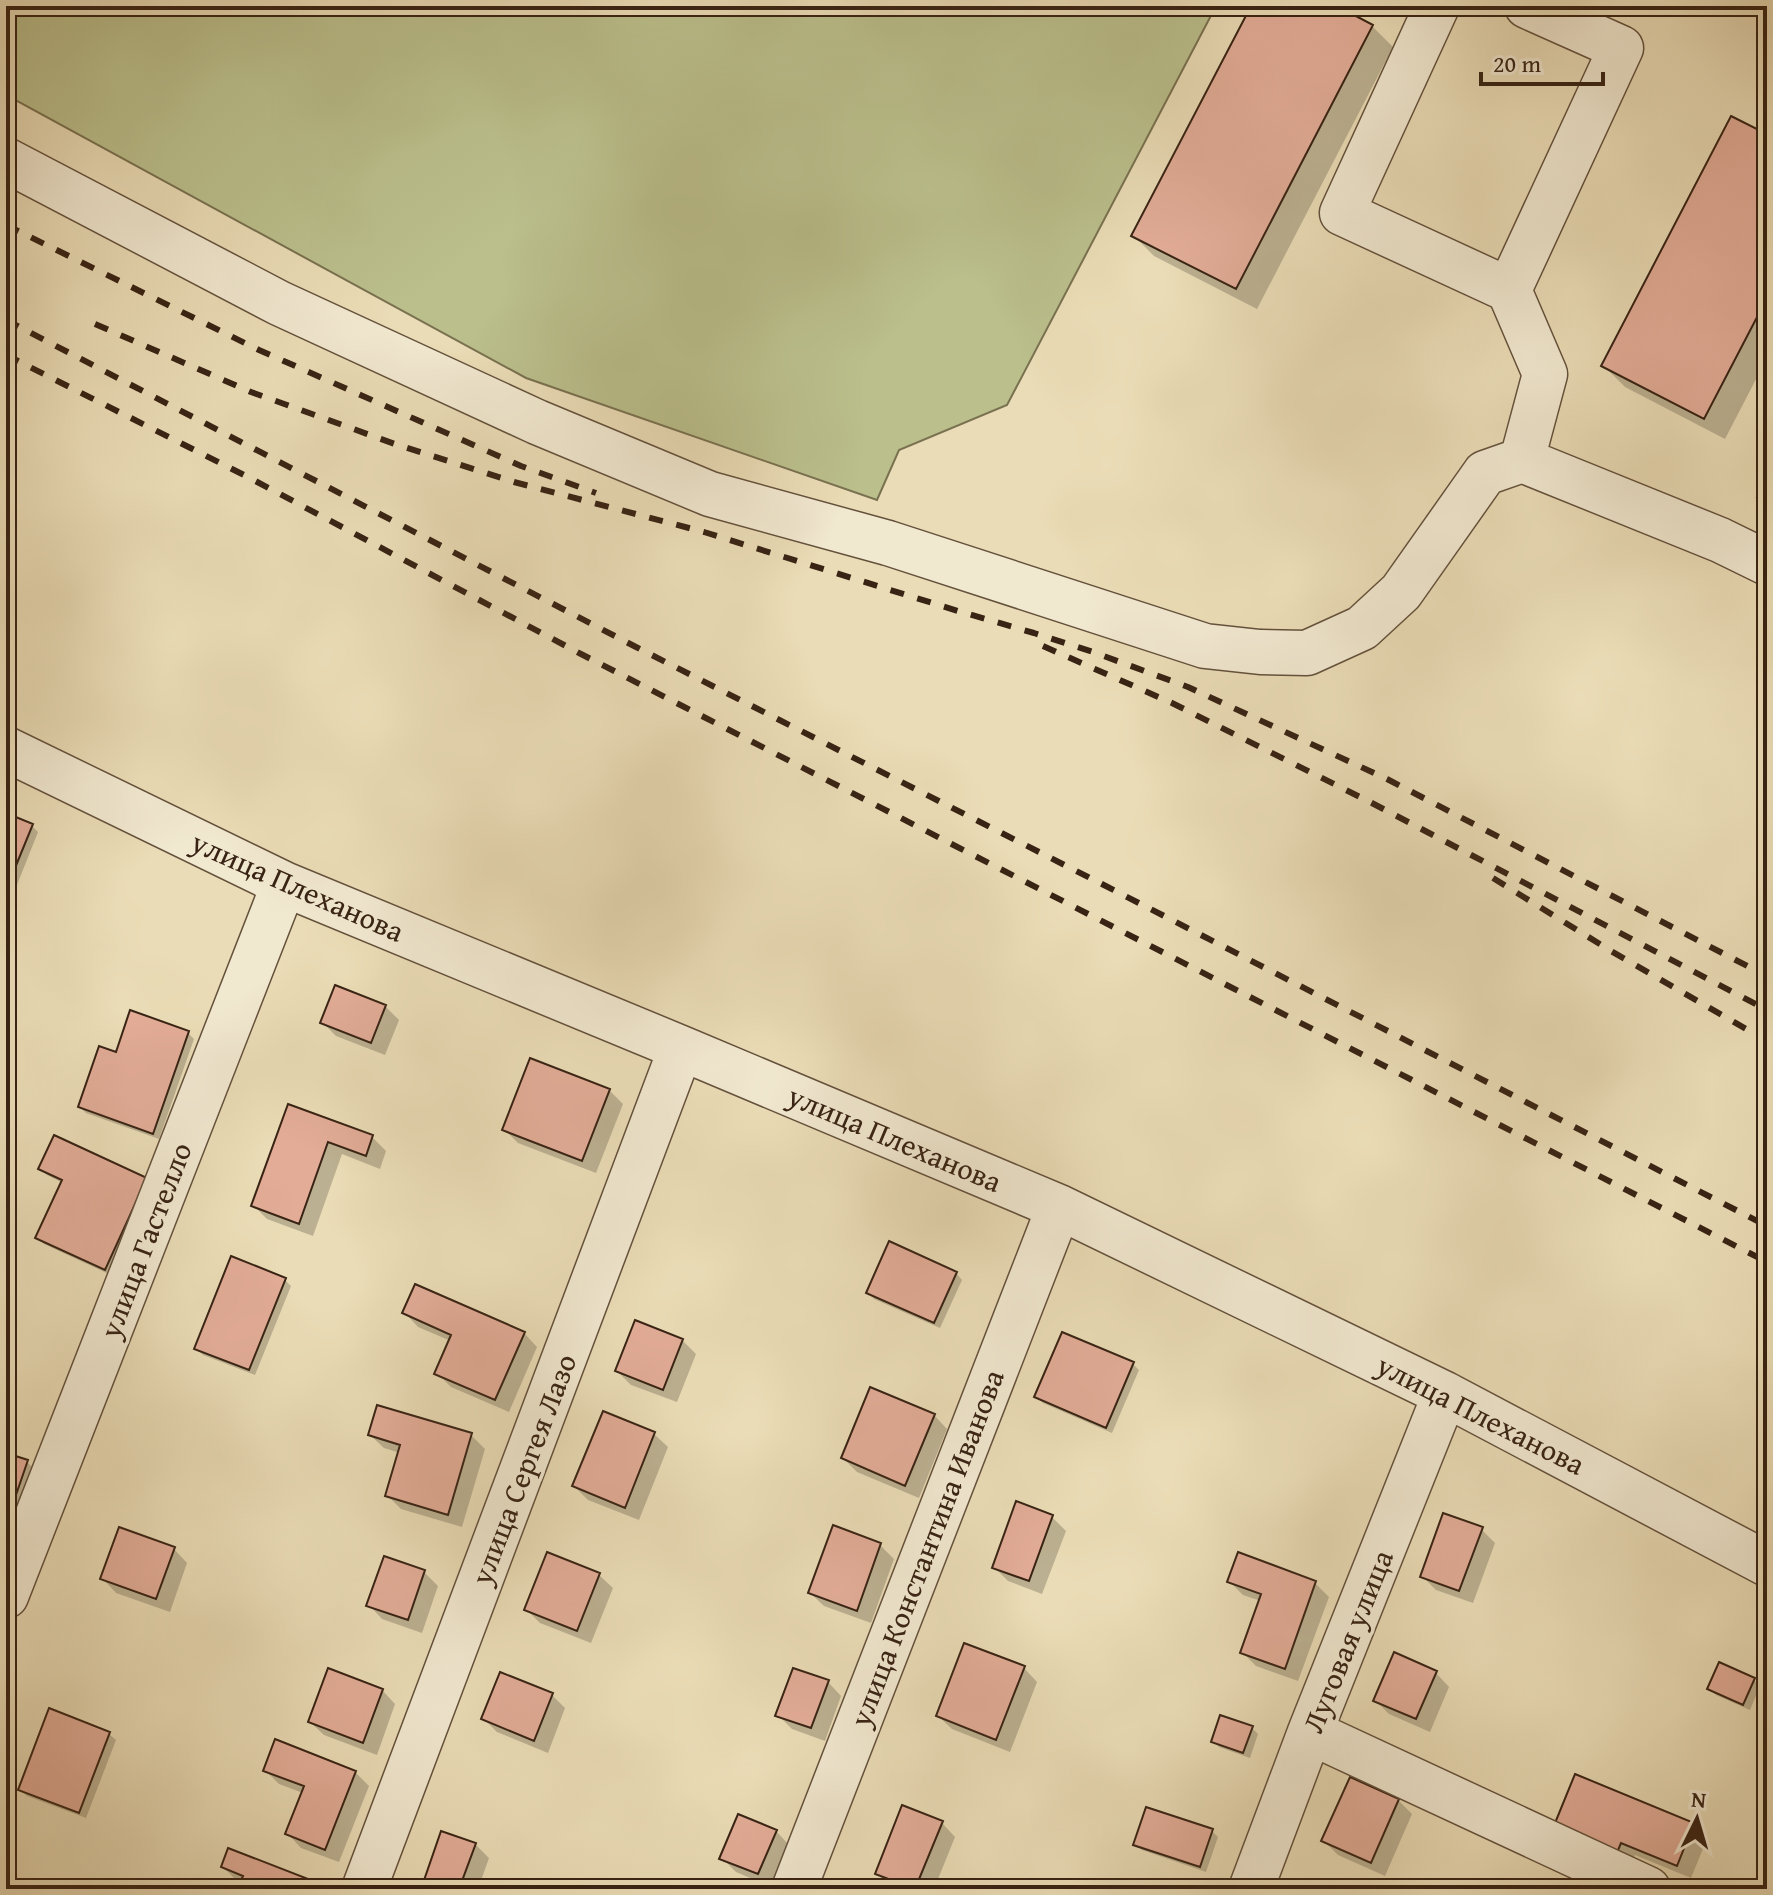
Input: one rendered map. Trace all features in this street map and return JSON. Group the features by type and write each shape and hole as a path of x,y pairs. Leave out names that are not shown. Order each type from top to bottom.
{"street":[{"path":"1437,6 1342,213 1509,290 1545,374 1522,460"},
{"path":"1509,290 1621,48 1527,6"},
{"path":"6,160 279,303 537,422 710,494 888,543 1205,646 1307,653 1362,628 1401,592 1485,473 1522,460 1720,540 1767,563"},
{"name":"улица Плеханова","path":"6,749 284,884 1059,1207 1445,1394 1767,1564"},
{"name":"улица Гастелло","path":"6,1596 284,884"},
{"name":"улица Сергея Лазо","path":"364,1889 681,1048"},
{"name":"улица Константина Иванова","path":"794,1889 1059,1207"},
{"name":"Луговая улица","path":"1251,1889 1445,1394"},
{"path":"1310,1732 1648,1889"}],"green space":[{"path":"6,6 1216,6 1007,405 899,450 877,500 526,378 6,95"}],"building":[{"path":"1251,6 1337,6 1373,25 1236,289 1131,236"},
{"path":"1731,116 1767,134 1767,298 1704,419 1601,366"},
{"path":"1767,477 1767,502 1757,497"},
{"path":"6,813 33,824 6,890"},
{"path":"335,985 386,1005 371,1043 320,1023"},
{"path":"130,1010 189,1031 153,1134 78,1107 99,1046 116,1052"},
{"path":"530,1058 610,1089 582,1161 502,1130"},
{"path":"288,1104 373,1135 366,1156 328,1142 299,1224 251,1206"},
{"path":"54,1135 147,1178 105,1270 35,1238 62,1180 38,1169"},
{"path":"889,1241 957,1272 934,1323 866,1293"},
{"path":"231,1256 286,1278 249,1370 194,1349"},
{"path":"415,1284 525,1332 495,1400 434,1374 451,1335 402,1313"},
{"path":"635,1320 683,1339 663,1390 615,1371"},
{"path":"1062,1332 1134,1362 1106,1428 1034,1397"},
{"path":"870,1387 935,1414 905,1486 841,1458"},
{"path":"377,1405 472,1433 448,1515 385,1496 400,1445 368,1435"},
{"path":"603,1411 655,1432 625,1508 572,1486"},
{"path":"6,1453 28,1460 6,1524"},
{"path":"1016,1501 1053,1515 1029,1581 992,1568"},
{"path":"1443,1513 1483,1527 1459,1591 1420,1577"},
{"path":"833,1525 881,1543 857,1611 808,1593"},
{"path":"119,1527 175,1547 156,1599 100,1579"},
{"path":"547,1552 600,1573 577,1631 524,1610"},
{"path":"1238,1552 1316,1581 1285,1669 1240,1653 1261,1594 1227,1582"},
{"path":"384,1556 425,1570 408,1620 366,1606"},
{"path":"964,1643 1025,1666 996,1740 936,1716"},
{"path":"1394,1652 1437,1671 1416,1719 1373,1701"},
{"path":"1719,1662 1755,1678 1743,1705 1707,1689"},
{"path":"328,1668 383,1689 363,1743 308,1722"},
{"path":"793,1668 829,1680 811,1728 775,1716"},
{"path":"500,1672 553,1693 534,1741 481,1719"},
{"path":"49,1708 110,1732 79,1813 18,1790"},
{"path":"1220,1715 1253,1726 1243,1753 1211,1742"},
{"path":"275,1739 356,1771 325,1850 285,1834 304,1786 263,1771"},
{"path":"1575,1774 1694,1823 1677,1866 1621,1843 1616,1855 1553,1828"},
{"path":"1350,1777 1399,1799 1371,1863 1321,1841"},
{"path":"902,1805 943,1821 915,1889 875,1874"},
{"path":"1146,1807 1213,1829 1200,1867 1133,1845"},
{"path":"738,1814 777,1830 758,1874 719,1859"},
{"path":"441,1831 476,1843 459,1889 421,1889"},
{"path":"228,1848 316,1882 314,1889 237,1889 243,1876 221,1867"}],"railway":[{"path":"6,225 259,350 521,466 596,493"},
{"path":"6,320 636,647 1767,1226"},
{"path":"95,324 251,392 395,444 514,482 704,532 1034,633 1188,687 1387,779 1755,970"},
{"path":"6,355 246,476 581,654 1767,1262"},
{"path":"1043,646 1172,703 1370,802 1767,1010"},
{"path":"1493,878 1611,951 1767,1041"}]}
